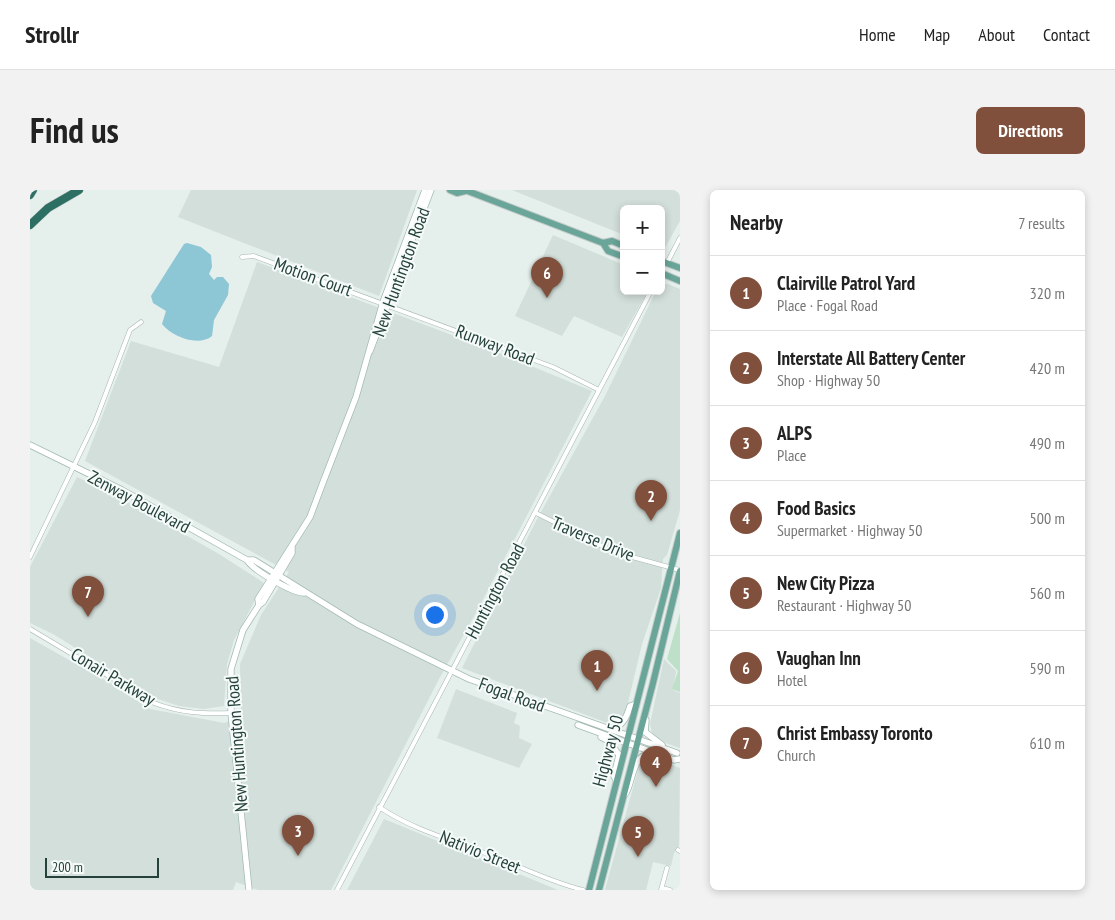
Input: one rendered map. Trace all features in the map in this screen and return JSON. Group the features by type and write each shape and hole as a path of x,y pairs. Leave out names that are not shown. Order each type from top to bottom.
{"highway":[{"path":"30,195 33,190"},
{"path":"30,225 48,208 80,190"}],"main road":[{"path":"450,190 457,193 465,190 603,243 612,241 620,244"},
{"path":"603,243 608,251 620,256"},
{"path":"665,262 680,268"},
{"path":"665,275 680,281"},
{"name":"Highway 50","path":"588,890 680,533"},
{"name":"Highway 50","path":"599,890 647,709 680,571"}],"street":[{"name":"New Huntington Road","path":"250,890 231,713 234,654 243,630 259,605 263,602 275,576 310,516 356,397 369,353 425,190"},
{"name":"New Huntington Road","path":"386,304 431,190"},
{"path":"665,260 680,238"},
{"name":"Motion Court","path":"242,257 248,255 268,260 386,304"},
{"name":"Huntington Road","path":"337,890 649,295"},
{"name":"Runway Road","path":"386,304 553,367 599,390"},
{"path":"30,557 95,422 130,330 141,322"},
{"name":"Zenway Boulevard","path":"30,445 122,490 246,560 254,560 296,592 304,593 357,624 452,671"},
{"name":"Traverse Drive","path":"536,513 614,552 680,571"},
{"name":"Conair Parkway","path":"30,628 154,703 194,714 231,713"},
{"name":"Fogal Road","path":"452,671 573,718 581,718 628,735 638,743"},
{"path":"581,718 616,728 626,719 630,706 636,704"},
{"path":"647,709 646,732 657,743 672,749 678,757"},
{"path":"573,718 582,730 606,739 619,754 614,776 616,780"},
{"name":"Fogal Road","path":"578,725 626,742 638,743 678,757"},
{"path":"624,797 631,782 636,763 644,756 648,754 678,757"},
{"name":"Nativio Street","path":"380,808 419,827 496,857 542,878 583,890"},
{"path":"667,868 662,889 670,890"}],"shaded area":[{"path":"191,190 417,190 379,296 178,217"},
{"path":"512,190 680,190 680,221 665,247 665,205 620,205 620,233"},
{"path":"553,235 620,263 620,295 646,295 622,337 574,316 562,336 515,316"},
{"path":"257,262 497,352 592,391 477,611 439,679 331,890 258,890 236,882 233,890 30,890 30,638 110,683 150,709 224,723 241,718 240,664 261,615 289,572 85,461 131,341 219,367"},
{"path":"665,284 680,289 680,510 667,555 663,559 661,588 642,644 626,711 621,719 610,724 462,668 536,521 605,396 654,295 665,295"},
{"path":"77,477 117,496 219,554 264,583 234,640 227,664 224,706 204,709 179,706 158,699 53,634 30,623 30,567"},
{"path":"664,659 676,671 673,690 680,693 680,748 660,741 652,733 650,724"},
{"path":"456,689 517,713 514,723 520,726 519,738 532,744 519,768 437,738"},
{"path":"652,758 680,768 679,846 674,853 671,866 653,862 646,890 605,890 639,766 644,760"},
{"path":"384,819 558,890 347,890"}],"green space":[{"path":"680,613 680,692 672,689 678,671 667,659"}],"water":[{"path":"187,243 201,247 211,255 212,267 209,274 214,280 217,277 223,277 229,284 228,295 214,320 212,336 200,341 186,339 166,329 162,324 166,311 153,303 151,296 184,244"}],"place":[{"name":"Vaughan Inn","path":"547,298"},
{"name":"Interstate All Battery Center","path":"651,521"},
{"name":"Christ Embassy Toronto","path":"88,617"},
{"name":"Clairville Patrol Yard","path":"597,691"},
{"name":"Food Basics","path":"656,787"},
{"name":"ALPS","path":"298,856"},
{"name":"New City Pizza","path":"638,857"}]}
